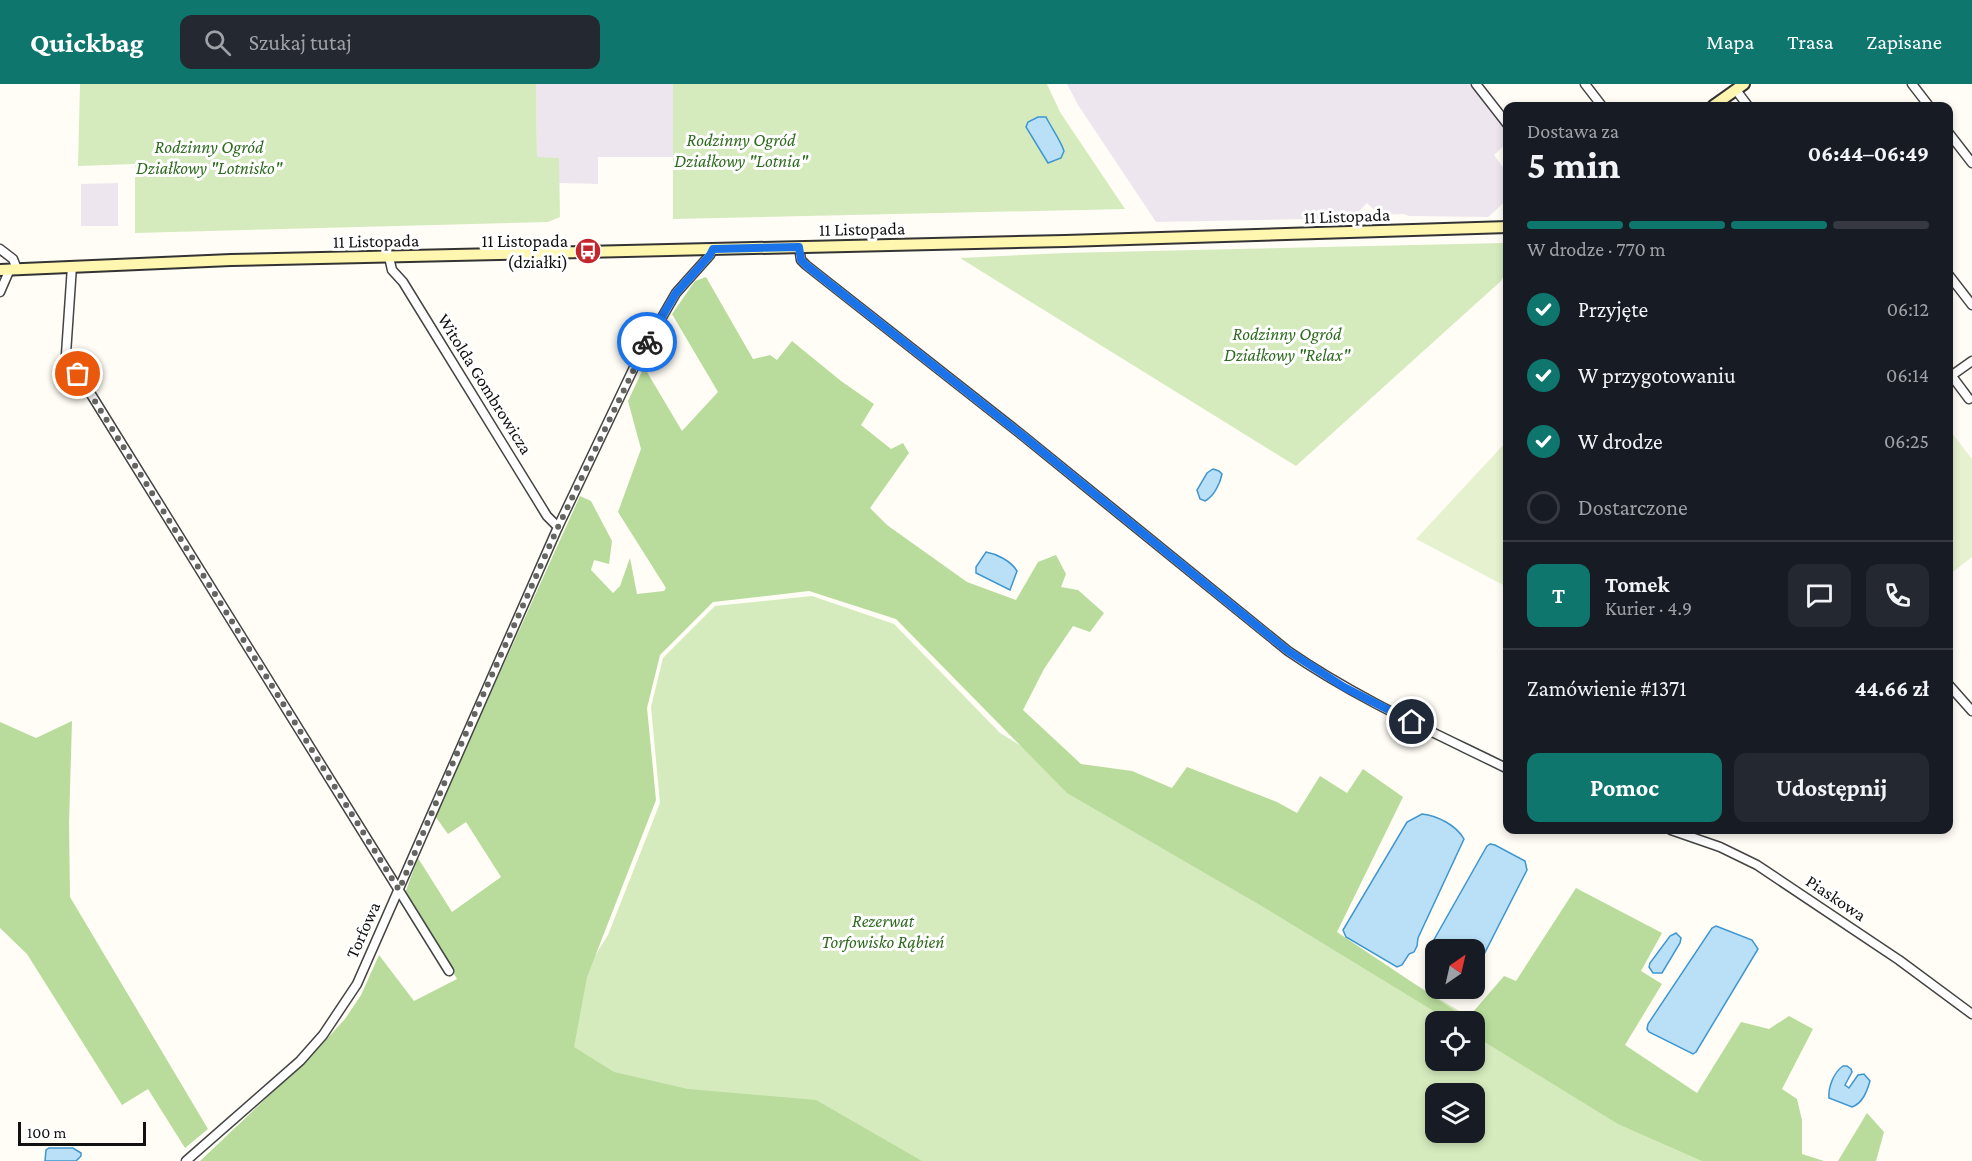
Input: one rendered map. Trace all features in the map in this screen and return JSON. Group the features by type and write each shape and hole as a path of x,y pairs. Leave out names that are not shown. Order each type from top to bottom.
{"street":[{"path":"1476,84 1503,119"},
{"path":"1585,84 1599,102"},
{"path":"1912,84 1926,102"},
{"path":"1719,102 1740,87 1746,102"},
{"path":"1953,138 1972,163"},
{"name":"11 Listopada","path":"9,269 231,260 1113,240 1503,227"},
{"path":"799,247 801,260 806,265 1022,435 1288,651 1374,703 1503,767"},
{"path":"0,249 12,259 0,292"},
{"name":"Torfowa","path":"186,1161 285,1076 323,1035 357,984 558,527 638,358 676,293 713,249"},
{"name":"Witolda Gombrowicza","path":"389,257 392,270 403,282 547,516 558,527"},
{"path":"72,266 66,354 449,971"},
{"path":"1953,280 1972,305"},
{"path":"1953,373 1972,361"},
{"path":"1953,379 1970,399"},
{"path":"1953,690 1972,711"},
{"name":"Piaskowa","path":"1683,834 1720,847 1757,866 1899,960 1972,1014"}],"shaded area":[{"path":"536,84 673,84 673,157 598,157 598,184 559,183 559,158 537,158"},
{"path":"1067,84 1472,84 1503,125 1503,147 1494,155 1503,167 1503,204 1488,217 1379,215 1367,203 1352,218 1156,222 1078,105"},
{"path":"118,183 118,226 81,226 81,184"}],"green space":[{"name":"Rodzinny Ogród Działkowy \"Lotnisko\"","path":"80,84 536,84 537,157 559,158 560,217 548,222 135,233 135,164 78,166"},
{"name":"Rodzinny Ogród Działkowy \"Lotnia\"","path":"673,84 1047,84 1060,112 1125,209 673,219"},
{"name":"Rodzinny Ogród Działkowy \"Relax\"","path":"1503,243 1503,276 1501,281 1296,466 960,258 1064,253"},
{"path":"706,277 753,359 770,355 777,360 792,341 841,381 874,404 861,425 891,449 903,443 909,453 870,508 887,525 967,582 1016,600 1038,562 1056,555 1066,574 1061,587 1078,590 1104,613 1090,632 1073,626 1044,669 1023,710 1081,764 1132,771 1172,788 1187,767 1277,802 1297,813 1320,776 1347,793 1363,769 1403,797 1337,932 1425,991 1425,999 1437,999 1455,1011 1434,1011 1260,905 1067,793 896,619 809,591 713,602 660,655 647,708 656,800 587,977 574,1047 614,1072 688,1089 816,1100 922,1161 200,1161 313,1054 345,1019 361,995 379,955 414,1001 457,979 405,893 418,858 452,912 501,877 466,822 448,834 435,816 580,496 591,501 612,541 609,564 594,560 591,570 613,593 620,586 630,558 637,594 664,591 666,588 618,512 641,449 628,401 644,367 682,431 718,392 672,314 695,281"},
{"path":"1953,434 1972,459 1972,557 1953,572"},
{"path":"1503,445 1503,585 1416,539"},
{"name":"Rezerwat Torfowisko Rąbień","path":"812,596 894,624 1000,733 1425,990 1425,999 1439,999 1459,1011 1425,1011 1425,1071 1485,1071 1485,1027 1707,1161 811,1161 591,1102 558,1015 608,935 660,803 651,707 663,658 715,606"},
{"path":"72,721 69,823 70,897 208,1129 185,1148 148,1089 122,1105 27,954 0,928 0,722 36,738"},
{"path":"1576,888 1662,933 1641,971 1662,984 1625,1045 1697,1093 1741,1022 1769,1029 1789,1016 1813,1029 1782,1089 1797,1099 1802,1120 1802,1154 1824,1161 1702,1161 1618,1124 1485,1042 1485,1011 1474,1011 1504,976 1516,981"},
{"path":"1867,1113 1884,1132 1876,1161 1838,1161"}],"water":[{"path":"1038,117 1046,117 1064,151 1061,158 1048,163 1026,127 1028,122"},
{"path":"1213,469 1222,474 1221,478 1214,493 1205,501 1200,499 1197,490 1207,473"},
{"path":"986,552 1003,558 1017,571 1010,590 976,573 976,567"},
{"path":"1422,814 1446,822 1464,839 1418,938 1414,952 1409,954 1402,965 1397,967 1346,937 1343,930 1407,822"},
{"path":"1495,845 1525,861 1527,870 1485,952 1485,939 1434,939 1487,846"},
{"path":"1716,926 1752,940 1758,949 1693,1054 1647,1029 1648,1024 1712,928"},
{"path":"1676,933 1681,938 1680,943 1662,973 1653,973 1649,967 1650,963 1670,936"},
{"path":"1843,1066 1847,1066 1852,1072 1845,1085 1849,1088 1858,1075 1864,1074 1870,1081 1862,1100 1852,1107 1829,1098 1832,1080"},
{"path":"73,1148 81,1153 81,1156 76,1161 45,1161 46,1150"}],"way so far":[{"path":"78,374 399,890 558,527 647,342"}],"place":[{"name":"11 Listopada (działki)","path":"588,251"}],"route":[{"path":"647,342 676,293 713,249 799,247 801,260 806,265 1022,435 1288,651 1344,687 1412,722"}]}
